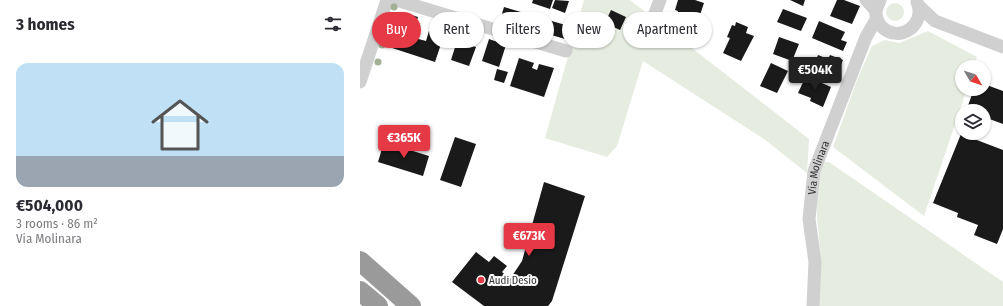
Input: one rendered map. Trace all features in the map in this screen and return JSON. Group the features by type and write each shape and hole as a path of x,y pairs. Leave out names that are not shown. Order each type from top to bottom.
{"highway":[{"path":"360,260 411,306"},
{"path":"360,291 378,306"}],"street":[{"path":"361,76 387,0"},
{"path":"396,0 566,51"},
{"path":"655,12 660,0"},
{"path":"866,0 879,15 890,32 897,34 910,30 915,25 919,16 917,3"},
{"path":"917,3 935,21 1003,47"},
{"name":"Via Molinara","path":"812,306 815,262 809,219 814,171 866,37 879,15"},
{"path":"915,25 935,21"}],"shaded area":[{"path":"584,0 630,0 645,12 623,12 623,48 692,48 809,139 807,173 764,139 643,61 617,146 607,157 545,138 570,48 615,48 615,12 581,12"},
{"path":"891,3 899,3 904,8 902,19 899,21 891,21 886,16 886,8"},
{"path":"928,31 977,57 976,60 955,60 955,96 965,96 962,104 955,104 955,124 924,216 833,147 857,80 872,46 885,40 899,43"},
{"path":"824,162 829,162 1003,282 1003,306 818,306 821,260 817,218 817,173"}],"building":[{"path":"533,0 553,0 550,9 532,3"},
{"path":"555,0 569,1 565,12 552,8"},
{"path":"678,0 695,0 704,3 701,12 678,12 675,10"},
{"path":"790,0 805,0 803,6"},
{"path":"837,0 844,0 860,6 852,24 830,16"},
{"path":"504,7 521,12 502,12"},
{"path":"783,9 807,18 801,31 777,22"},
{"path":"611,10 623,16 623,24 620,30 615,28 615,12 610,12"},
{"path":"819,21 845,32 841,40 847,42 843,51 812,38"},
{"path":"554,22 562,24 562,38 554,36"},
{"path":"736,22 748,27 746,33 754,36 741,61 723,53 730,38 727,37 732,25 735,26"},
{"path":"429,31 429,48 440,48 435,62 392,48 421,48 421,40 426,41"},
{"path":"779,37 799,44 792,61 773,54"},
{"path":"489,39 492,40 492,48 505,48 499,67 482,61"},
{"path":"455,48 476,48 469,66 451,60"},
{"path":"818,55 828,59 830,55 843,60 835,79 812,70"},
{"path":"519,58 534,63 532,68 537,70 539,64 554,68 544,97 510,86"},
{"path":"771,63 788,71 777,93 760,86"},
{"path":"497,69 508,72 504,83 494,80"},
{"path":"806,76 831,87 823,107 810,101 811,98 798,93"},
{"path":"991,87 1003,91 1003,124 991,120 991,104 969,104 971,96 991,96"},
{"path":"455,137 476,144 461,187 440,180"},
{"path":"959,140 977,140 1003,150 1003,229 997,244 974,235 978,225 957,217 958,213 933,203"},
{"path":"384,142 429,156 423,176 378,162"},
{"path":"544,182 585,196 552,301 548,306 484,306 452,282 476,252 489,262 494,256 507,266 502,272 510,279 522,261"}],"place":[{"name":"Audi Desio","path":"481,280"}]}
